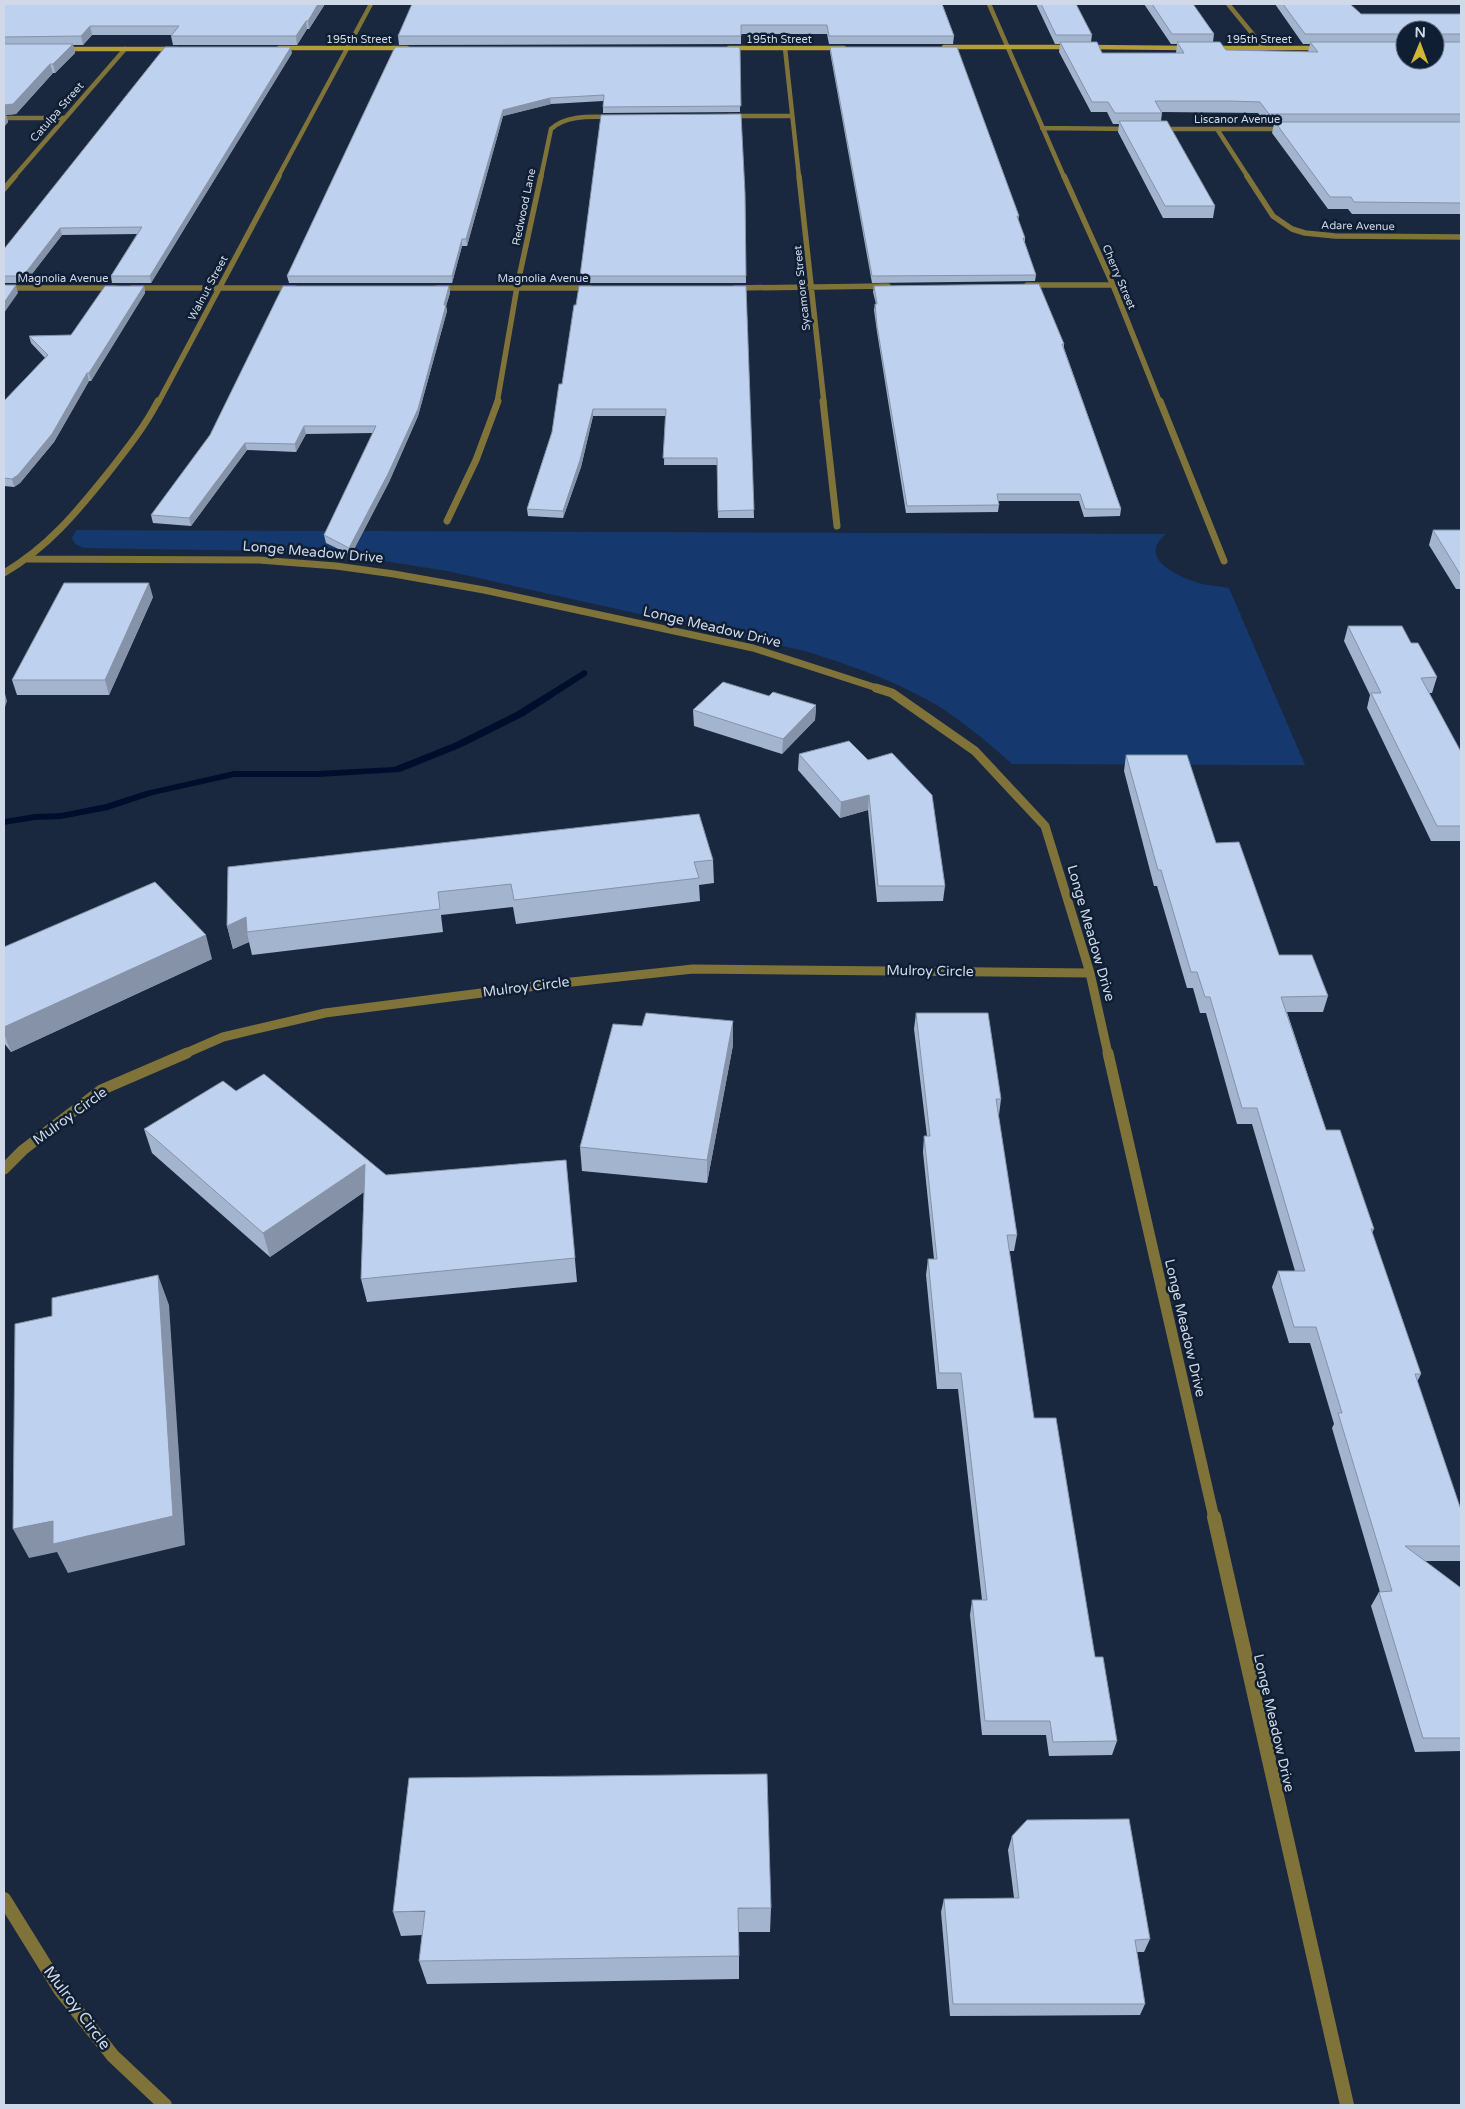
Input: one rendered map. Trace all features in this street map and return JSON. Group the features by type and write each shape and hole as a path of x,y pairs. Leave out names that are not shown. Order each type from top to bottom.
{"street":[{"name":"Walnut Street","path":"4,573 28,558 48,541 87,499 145,426 371,4"},
{"name":"Cherry Street","path":"989,4 1042,128 1113,285 1224,561"},
{"path":"1228,4 1264,48"},
{"path":"50,49 182,48"},
{"name":"195th Street","path":"278,48 409,48"},
{"name":"195th Street","path":"726,48 846,48"},
{"name":"Sycamore Street","path":"785,48 837,526"},
{"path":"942,48 1195,48"},
{"name":"195th Street","path":"1205,48 1330,48"},
{"name":"Catulpa Street","path":"4,189 125,49"},
{"path":"720,116 792,116"},
{"name":"Redwood Lane","path":"447,521 476,460 498,401 517,288 551,129 555,124 577,118 619,117"},
{"path":"4,118 65,118"},
{"path":"1042,128 1139,129"},
{"name":"Liscanor Avenue","path":"1149,129 1295,129"},
{"name":"Adare Avenue","path":"1216,130 1272,216 1292,229 1306,233 1335,236 1461,237"},
{"path":"1022,286 1113,285"},
{"path":"730,288 896,286"},
{"name":"Magnolia Avenue","path":"4,288 304,288"},
{"name":"Magnolia Avenue","path":"429,288 596,288"},
{"name":"Longe Meadow Drive","path":"28,558 259,560 336,566 484,590 753,648 892,693 975,751 1045,826 1090,973 1347,2105"},
{"name":"Mulroy Circle","path":"4,1169 23,1150 101,1090 223,1037 324,1013 544,985 693,969 1090,973"},
{"name":"Mulroy Circle","path":"4,1899 61,1991 113,2056 165,2105"}],"shaded area":[{"path":"76,530 1166,534 1158,543 1156,551 1163,565 1190,580 1206,585 1229,588 1305,765 1012,764 970,728 927,699 876,676 805,651 447,571 384,561 274,551 84,548 75,544 72,538"}],"building":[{"path":"4,4 318,4 296,36 171,36 179,26 90,26 81,36 4,37"},
{"path":"412,4 942,4 954,36 829,36 827,25 741,25 741,36 398,36"},
{"path":"1041,4 1076,4 1092,35 1056,35"},
{"path":"1152,4 1193,4 1214,34 1172,34"},
{"path":"1283,4 1350,4 1361,14 1461,14 1461,34 1445,34 1445,20 1395,20 1395,34 1305,34"},
{"path":"1060,42 1097,42 1102,53 1184,53 1177,42 1220,42 1226,50 1318,52 1310,42 1395,42 1395,70 1445,70 1445,42 1461,42 1461,114 1269,114 1260,102 1231,101 1155,101 1162,113 1115,113 1108,102 1092,102"},
{"path":"4,44 73,44 53,64 50,64 13,104 4,105"},
{"path":"165,47 291,47 150,276 111,276 142,227 60,228 23,276 4,276 4,249"},
{"path":"395,47 740,47 741,106 603,107 604,95 550,98 503,110 466,239 462,239 452,276 287,276"},
{"path":"830,47 957,47 1019,216 1017,216 1025,238 1023,238 1036,275 872,276"},
{"path":"741,114 745,193 746,276 580,276 601,115"},
{"path":"1119,121 1167,121 1215,206 1165,206"},
{"path":"1275,122 1461,122 1461,203 1354,202 1351,197 1330,197"},
{"path":"1039,284 1064,344 1062,344 1121,509 1085,509 1080,494 997,494 999,505 907,506 877,326 875,304 877,304 874,286"},
{"path":"4,285 16,285 4,303"},
{"path":"105,286 144,286 89,373 87,373 52,434 18,475 12,479 4,478 4,401 48,355 29,336 71,335"},
{"path":"283,286 449,286 444,305 446,305 418,409 388,474 349,548 324,535 376,426 304,426 295,444 245,443 189,518 151,515 210,435"},
{"path":"579,286 746,286 754,510 718,511 717,458 663,458 666,409 593,409 580,460 563,511 527,509 552,432 559,384 562,384 574,305 576,305"},
{"path":"1433,530 1461,530 1461,574 1460,574"},
{"path":"64,583 149,583 105,680 12,680"},
{"path":"1348,626 1402,626 1411,643 1418,643 1437,677 1421,678 1461,752 1461,826 1437,826 1371,693 1381,693"},
{"path":"723,682 769,696 773,692 816,705 783,739 693,710"},
{"path":"849,741 868,760 892,753 932,795 945,886 878,886 869,795 841,802 799,754"},
{"path":"1126,755 1187,755 1216,843 1239,842 1279,955 1312,955 1328,996 1281,997 1326,1130 1340,1130 1374,1229 1371,1229 1421,1374 1415,1374 1461,1510 1461,1546 1405,1546 1461,1588 1461,1738 1423,1738 1379,1592 1392,1591 1338,1413 1342,1413 1316,1327 1294,1327 1278,1271 1305,1271 1257,1108 1242,1108 1210,997 1205,997 1197,972 1191,972 1161,870 1158,870"},
{"path":"699,814 713,860 694,862 699,878 514,900 511,884 438,892 440,909 247,932 246,917 227,926 228,867"},
{"path":"155,882 206,935 4,1027 4,947"},
{"path":"646,1013 733,1021 707,1160 580,1147 613,1024 642,1026"},
{"path":"916,1013 988,1013 1001,1099 996,1099 1017,1235 1007,1235 1034,1418 1056,1418 1095,1657 1103,1657 1117,1741 1053,1742 1050,1721 985,1721 972,1600 987,1600 961,1373 939,1373 928,1259 937,1259 924,1136 930,1136"},
{"path":"264,1074 386,1175 566,1160 575,1258 361,1279 365,1164 263,1233 144,1129 223,1081 236,1091"},
{"path":"158,1275 173,1516 53,1544 53,1521 13,1529 15,1324 52,1316 52,1298"},
{"path":"767,1774 771,1908 738,1908 739,1956 419,1961 425,1911 393,1912 409,1778"},
{"path":"1129,1819 1150,1939 1135,1940 1145,2004 953,2004 944,1899 1019,1898 1012,1836 1027,1820"}],"waterway":[{"path":"4,822 35,817 61,816 108,807 150,793 234,774 318,774 396,770 458,745 520,714 584,673"}]}
